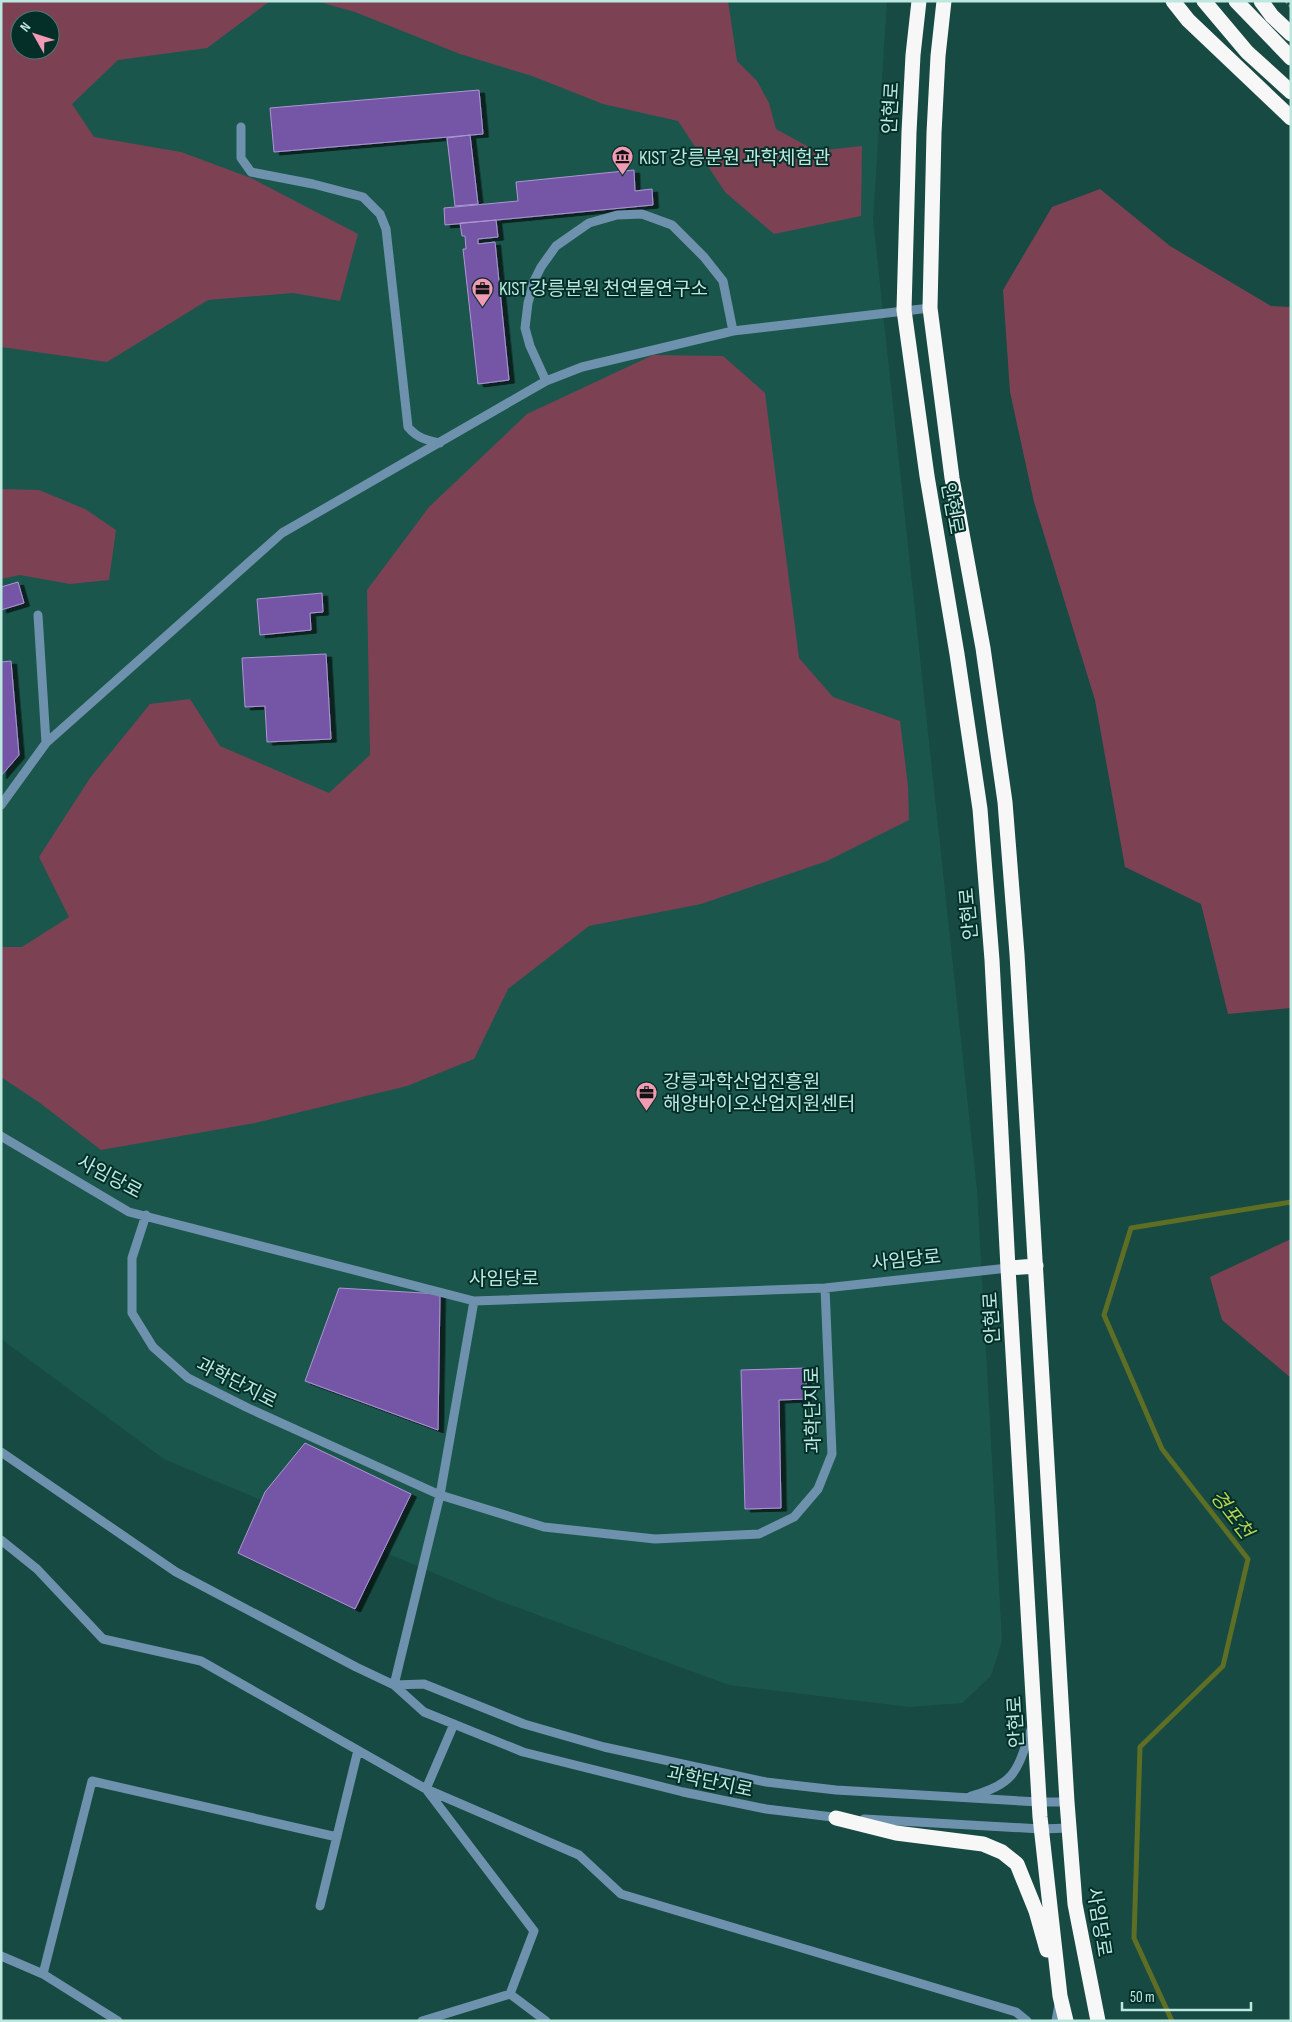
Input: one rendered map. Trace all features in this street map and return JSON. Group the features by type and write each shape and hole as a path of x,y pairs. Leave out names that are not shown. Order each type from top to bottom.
{"highway":[{"name":"안현로","path":"919,1 913,55 909,132 904,310 927,476 957,654 980,809 992,960 1041,1829"},
{"name":"안현로","path":"944,1 938,56 934,133 930,308 952,478 983,648 1005,802 1018,954 1069,1828"},
{"path":"1173,1 1188,20 1291,118"},
{"path":"1204,1 1247,52 1291,92"},
{"path":"1236,1 1291,58"},
{"path":"1261,1 1272,16 1291,34"},
{"path":"1008,1268 1036,1266"},
{"path":"836,1818 896,1833 983,1844 1002,1852 1017,1864 1036,1911 1066,2021"},
{"name":"사임당로","path":"1069,1828 1075,1904 1098,2021"},
{"path":"1041,1829 1060,1996"}],"street":[{"path":"240,127 241,158 251,172 313,184 363,197 380,214 386,229 408,427 413,434 422,439 440,443"},
{"path":"546,381 530,346 525,328 528,302 534,281 556,246 589,223 617,215 642,214 672,225 704,257 723,281 733,330"},
{"path":"1,805 46,743 282,533 546,381 582,367 733,330 930,308"},
{"path":"38,615 46,743"},
{"name":"사임당로","path":"1,1136 128,1212 146,1215 474,1301 824,1288 1008,1268"},
{"name":"과학단지로","path":"146,1215 132,1258 132,1313 153,1347 188,1378 248,1408 440,1495 544,1527 655,1540 760,1534 794,1517 818,1489 832,1454 824,1288"},
{"path":"394,1685 440,1495 474,1301"},
{"name":"과학단지로","path":"1,1452 176,1572 356,1667 394,1685 424,1712 523,1752 683,1792 766,1810 836,1818 1041,1829 1069,1828"},
{"path":"1,1540 37,1569 103,1639 201,1661 426,1789 579,1854 621,1894 1016,2012 1027,2021"},
{"name":"과학단지로","path":"394,1685 424,1684 524,1724 604,1747 766,1782 836,1790 1067,1802"},
{"path":"965,1798 1007,1782 1018,1767 1035,1720"},
{"path":"426,1789 454,1724"},
{"path":"320,1906 358,1750"},
{"path":"43,1974 92,1781 337,1837"},
{"path":"426,1789 534,1931 510,1994"},
{"path":"1,1956 43,1974 118,2021"},
{"path":"422,2021 510,1994"},
{"path":"510,1994 546,2021"},
{"path":"1056,2021 1060,1996"}],"path":[{"path":"1286,1 1291,7"}],"shaded area":[{"path":"1,1 887,1 873,219 977,1190 1002,1641 991,1676 962,1703 909,1707 729,1685 500,1601 164,1459 1,1339"},
{"path":"1,1 270,1 207,48 118,60 72,104 94,137 181,152 251,178 358,234 340,301 293,293 208,300 107,362 1,347"},
{"path":"316,1 728,1 737,61 757,81 769,103 776,129 816,151 862,146 861,216 774,234 725,192 678,121 603,104 532,76 460,54 355,12"},
{"path":"1100,189 1170,246 1271,306 1291,307 1291,1008 1228,1014 1201,904 1125,867 1095,700 1034,502 1010,392 1003,290 1052,207"},
{"path":"653,355 723,356 765,393 799,658 833,697 900,721 908,786 909,820 827,861 701,904 589,926 508,989 474,1059 407,1086 255,1123 101,1150 40,1103 1,1077 1,947 22,947 69,917 39,857 90,778 150,704 190,699 220,746 329,793 370,755 367,590 429,507 527,414"},
{"path":"1,489 39,490 85,509 116,530 109,580 70,584 20,575 1,579"},
{"path":"1291,1239 1291,1378 1222,1320 1210,1277"}],"building":[{"path":"479,90 483,134 274,152 270,108"},
{"path":"470,135 478,204 455,206 447,138"},
{"path":"634,170 635,191 652,189 653,205 445,225 444,208 518,201 516,182"},
{"path":"496,220 498,237 478,239 478,244 495,242 509,380 478,384 463,249 466,249 465,236 462,236 460,223"},
{"path":"18,582 24,603 1,610 1,587"},
{"path":"322,593 323,612 310,613 311,630 260,635 257,599"},
{"path":"326,654 331,739 267,742 265,706 245,707 242,658"},
{"path":"11,661 19,755 1,776 1,662"},
{"path":"339,1288 440,1294 438,1430 305,1381"},
{"path":"806,1368 806,1399 779,1400 781,1508 745,1509 741,1370"},
{"path":"305,1443 411,1494 355,1609 238,1553 265,1492"}],"waterway":[{"name":"경포천","path":"1172,2021 1134,1938 1140,1747 1223,1666 1248,1559 1162,1449 1104,1315 1131,1228 1291,1202"}],"place":[{"name":"KIST 강릉분원 과학체험관","path":"623,176"},
{"name":"KIST 강릉분원 천연물연구소","path":"483,307"},
{"name":"강릉과학산업진흥원 해양바이오산업지원센터","path":"647,1111"}]}
